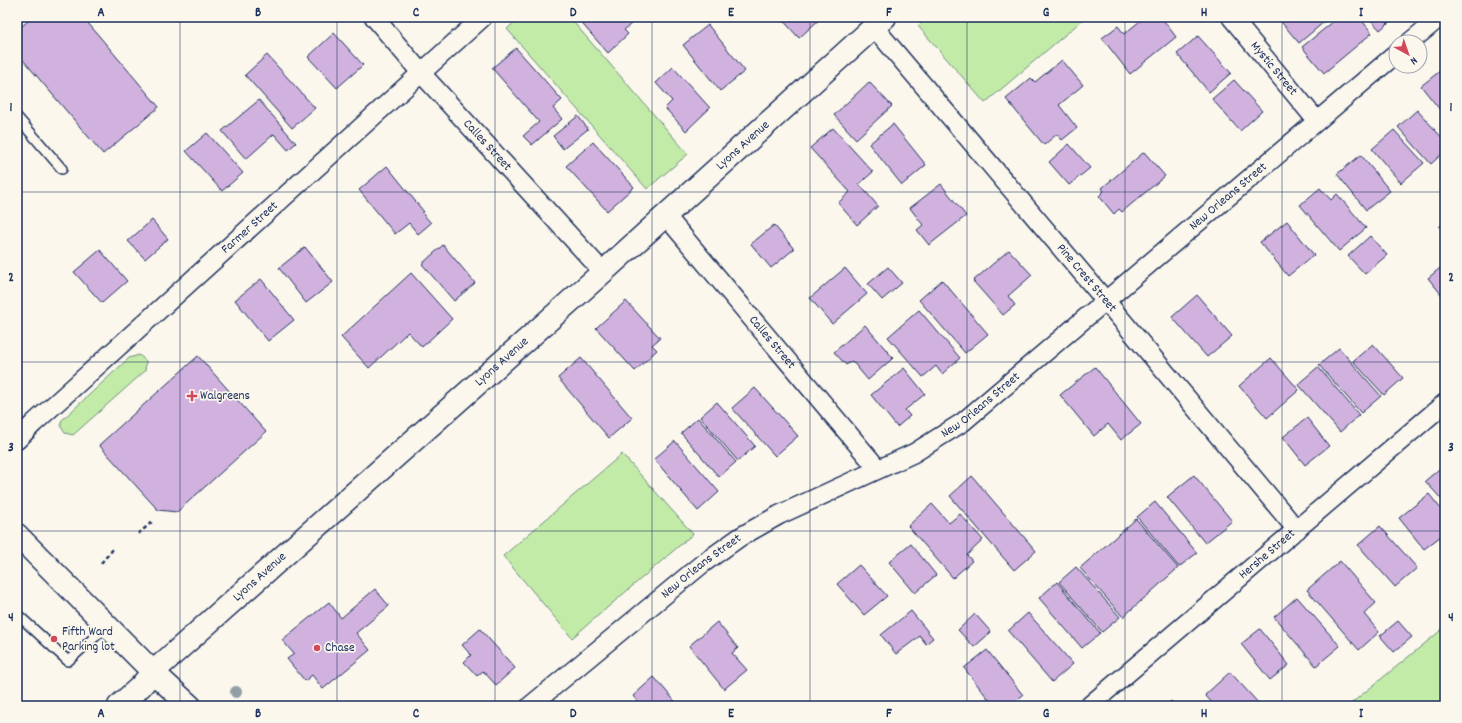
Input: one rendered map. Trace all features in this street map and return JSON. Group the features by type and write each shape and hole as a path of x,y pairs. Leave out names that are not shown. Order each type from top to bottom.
{"street":[{"name":"Calles Street","path":"374,17 421,73 603,272"},
{"name":"Farmer Street","path":"17,440 40,417 483,17"},
{"name":"Mystic Street","path":"1230,17 1317,121"},
{"path":"1420,34 1440,17"},
{"name":"Lyons Avenue","path":"119,706 140,687 153,672 666,216 880,22"},
{"name":"Pine Crest Street","path":"880,22 1105,300 1297,530"},
{"name":"New Orleans Street","path":"530,706 702,564 740,537 779,515 914,453 963,422 1388,61"},
{"name":"Calles Street","path":"666,216 878,469"},
{"name":"Hershe Street","path":"1089,706 1445,403"},
{"path":"17,535 153,672 190,706"}],"lane":[{"path":"17,117 62,168"},
{"path":"17,614 68,662 107,626"}],"path":[{"path":"138,534 152,522"},
{"path":"101,563 114,548"}],"green space":[{"path":"520,17 569,17 688,154 647,189 507,29"},
{"path":"928,17 1086,17 985,103 918,26"},
{"path":"139,355 146,361 145,371 73,435 65,433 61,427 61,421 129,358"},
{"path":"622,454 693,534 572,638 503,556"},
{"path":"1445,627 1445,706 1348,706"}],"building":[{"path":"33,17 83,17 159,107 103,154 18,54 17,55 17,30"},
{"path":"576,17 639,17 624,30 628,34 608,53"},
{"path":"780,17 822,17 799,38"},
{"path":"1145,17 1161,17 1176,37 1130,74 1102,38 1118,26 1124,34"},
{"path":"1277,17 1330,17 1299,43"},
{"path":"1339,17 1359,17 1372,33 1324,73 1302,47"},
{"path":"1368,17 1395,17 1380,30"},
{"path":"708,25 745,71 720,91 683,45"},
{"path":"334,33 363,65 337,88 308,57"},
{"path":"1198,36 1231,73 1209,92 1177,54"},
{"path":"516,48 562,100 553,108 562,119 532,145 523,136 539,122 492,68"},
{"path":"267,55 315,108 292,128 245,75"},
{"path":"1062,60 1083,85 1059,105 1077,128 1062,140 1057,134 1044,145 1006,99 1031,78 1035,82"},
{"path":"673,67 710,108 686,131 665,108 672,101 656,83"},
{"path":"1445,67 1445,116 1421,86"},
{"path":"1234,80 1262,111 1240,131 1212,99"},
{"path":"869,82 892,106 856,139 834,115"},
{"path":"259,100 296,143 288,150 274,134 246,159 222,131"},
{"path":"1417,110 1445,141 1445,151 1431,164 1398,127"},
{"path":"578,116 588,129 563,149 553,136"},
{"path":"893,124 926,165 902,185 869,144"},
{"path":"833,128 873,172 859,184 878,206 857,225 838,203 850,192 810,148"},
{"path":"1394,130 1424,163 1401,183 1372,149"},
{"path":"207,133 243,173 222,191 186,151"},
{"path":"593,142 634,187 607,211 566,166"},
{"path":"1069,144 1090,168 1069,185 1049,162"},
{"path":"1144,152 1165,176 1122,212 1119,209 1114,214 1099,196 1104,191 1102,188"},
{"path":"1361,155 1390,191 1366,210 1337,174"},
{"path":"387,166 431,223 418,234 409,223 395,234 359,190"},
{"path":"941,184 966,216 929,245 917,230 923,225 910,208"},
{"path":"1320,188 1331,200 1337,194 1366,228 1339,251 1300,205"},
{"path":"152,220 168,239 145,259 128,241"},
{"path":"1287,221 1314,255 1288,276 1260,242"},
{"path":"1445,221 1445,233 1439,227"},
{"path":"774,225 794,249 771,268 751,244"},
{"path":"1370,236 1387,255 1365,274 1348,256"},
{"path":"443,245 475,283 454,301 422,264"},
{"path":"305,247 333,282 306,303 279,268"},
{"path":"100,250 127,281 102,303 74,272"},
{"path":"1009,250 1032,275 1008,296 1015,305 1003,315 973,281"},
{"path":"1445,264 1445,299 1428,278"},
{"path":"888,267 902,283 882,300 868,284"},
{"path":"845,268 867,294 832,324 810,298"},
{"path":"411,273 452,319 422,347 408,332 369,368 341,337"},
{"path":"261,279 294,320 268,341 235,300"},
{"path":"942,280 988,334 965,353 919,300"},
{"path":"1197,295 1232,336 1207,357 1172,317"},
{"path":"626,301 660,338 652,345 657,350 635,371 596,328"},
{"path":"919,310 960,358 942,374 936,366 923,377 888,337"},
{"path":"865,325 893,358 868,380 852,361 846,365 834,352"},
{"path":"1373,344 1403,378 1384,395 1353,361"},
{"path":"1339,348 1381,396 1361,413 1319,365"},
{"name":"Walgreens","path":"198,356 266,432 177,512 158,510 99,445"},
{"path":"581,358 632,418 609,438 558,378"},
{"path":"1271,358 1299,390 1267,418 1239,386"},
{"path":"1095,367 1141,424 1121,440 1108,424 1094,436 1060,395"},
{"path":"1318,367 1359,415 1340,432 1298,384"},
{"path":"904,368 925,394 905,410 910,416 897,427 871,395"},
{"path":"755,388 798,436 775,456 732,408"},
{"path":"717,402 755,446 738,461 700,417"},
{"path":"698,418 736,462 719,477 681,433"},
{"path":"1307,418 1329,446 1305,465 1283,437"},
{"path":"675,441 719,492 698,511 654,459"},
{"path":"1445,464 1445,503 1425,481"},
{"path":"1194,475 1232,521 1205,543 1167,497"},
{"path":"972,476 1036,551 1014,570 950,496"},
{"path":"1429,494 1445,514 1445,533 1424,549 1399,518"},
{"path":"1155,502 1197,553 1179,567 1137,517"},
{"path":"932,504 949,523 960,514 983,540 967,555 972,561 953,578 908,526"},
{"path":"1136,519 1178,568 1123,617 1080,568"},
{"path":"1380,526 1417,568 1395,587 1358,545"},
{"path":"911,544 936,575 915,593 889,562"},
{"path":"1340,561 1376,603 1364,614 1379,632 1359,650 1307,590"},
{"path":"859,565 887,596 864,615 837,584"},
{"path":"1076,567 1120,617 1102,632 1059,582"},
{"path":"1057,582 1100,633 1082,648 1039,598"},
{"path":"375,589 389,606 356,633 370,650 323,689 312,675 305,681 287,659 294,654 282,640 329,602 341,618"},
{"path":"1297,597 1340,646 1316,666 1274,617"},
{"path":"911,611 933,638 926,644 920,636 896,654 881,635"},
{"path":"1028,613 1073,664 1052,682 1008,631"},
{"path":"975,614 991,632 974,647 958,630"},
{"path":"1398,621 1412,637 1394,652 1380,636"},
{"path":"717,622 738,648 732,653 747,670 724,689 689,646"},
{"path":"480,629 515,668 496,685 483,671 477,676 464,662 471,655 462,645"},
{"path":"1260,629 1289,665 1270,680 1241,644"},
{"path":"987,650 1023,695 1009,706 994,706 964,668"},
{"path":"1230,672 1261,706 1215,706 1205,695"},
{"path":"654,677 679,706 631,706 637,701 633,696"},
{"path":"1171,701 1176,706 1165,706"}],"place":[{"name":"Walgreens","path":"192,396"},
{"name":"Fifth Ward Parking lot","path":"54,639"},
{"name":"Chase","path":"317,648"}]}
